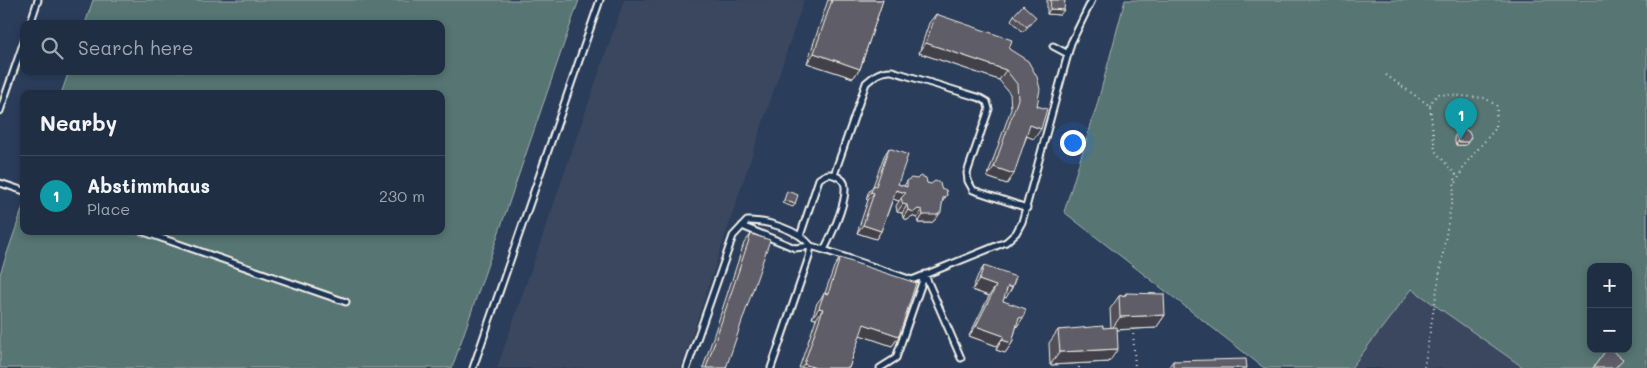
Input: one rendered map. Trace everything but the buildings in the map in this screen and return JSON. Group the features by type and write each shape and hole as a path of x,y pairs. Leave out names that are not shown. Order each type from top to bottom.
{"lane":[{"path":"31,20 38,0"},
{"path":"474,368 600,0"},
{"path":"742,226 795,248 811,246 912,280 1006,242 1016,233 1027,208 1071,43 1092,0"},
{"path":"1053,46 1068,54"},
{"path":"0,111 20,54"},
{"path":"834,175 866,84 875,75 885,70 892,71 980,98 987,102 989,109 967,173 968,181 973,190 1027,208"},
{"path":"800,236 818,179 826,174 834,175 842,180 846,186 843,200 824,250"},
{"path":"0,182 20,190"},
{"path":"687,368 733,236 747,220 756,220 800,236 811,246"},
{"path":"153,235 346,302"},
{"path":"771,368 809,257 811,246"},
{"path":"925,274 961,358"},
{"path":"880,368 896,358 925,274"}],"path":[{"path":"1386,75 1430,106"},
{"path":"1424,368 1454,187 1456,175 1435,151 1430,106 1433,99 1439,94 1485,98 1497,106 1496,128 1466,163 1454,187"},
{"path":"1133,329 1135,368"},
{"path":"1079,362 1079,368"}],"shaded area":[{"path":"624,0 804,0 681,368 497,368"},
{"path":"1412,289 1524,368 1351,368"}],"green space":[{"path":"93,0 579,0 452,368 0,368 0,274 20,216 20,235 445,235 445,90 62,90 68,75 445,75 445,20 86,20"},
{"path":"1125,0 1647,0 1647,368 1524,368 1412,289 1351,368 1264,368 1064,212 1097,105"}],"place":[{"name":"Abstimmhaus","path":"1461,139"}]}
